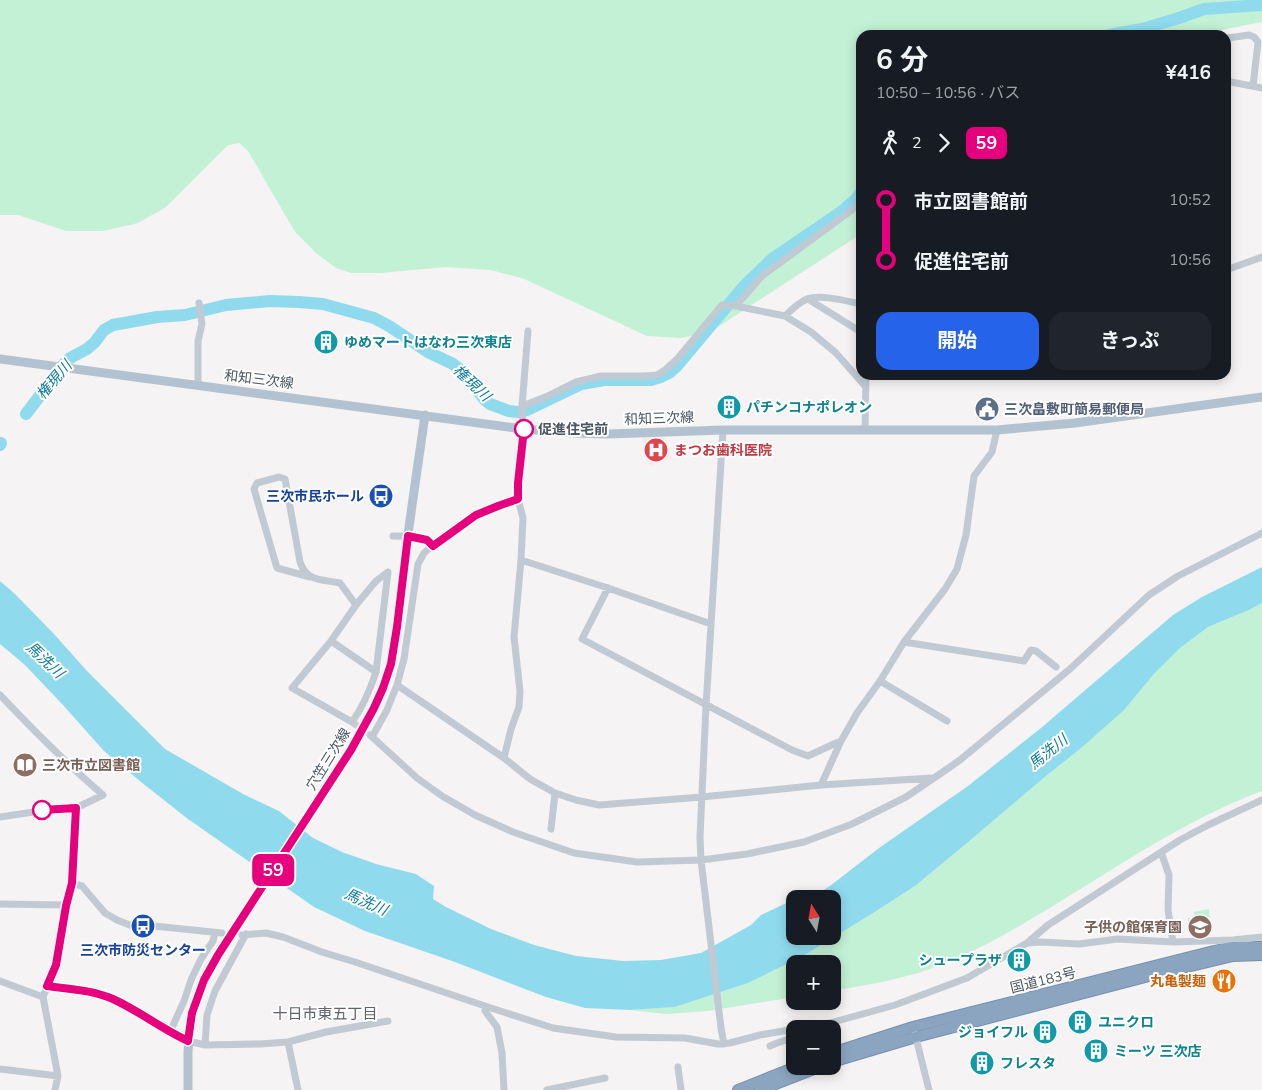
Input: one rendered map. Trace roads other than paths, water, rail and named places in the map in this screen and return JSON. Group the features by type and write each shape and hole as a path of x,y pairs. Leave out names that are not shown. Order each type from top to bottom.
{"highway":[{"name":"国道183号","path":"841,1051 1149,976 1233,948 1262,947"},
{"name":"国道183号","path":"1233,948 1262,955"},
{"name":"国道183号","path":"841,1059 914,1032"},
{"path":"738,1090 786,1071"},
{"path":"760,1090 799,1075"}],"main road":[{"name":"和知三次線","path":"0,359 524,429 574,433 608,434 723,430 997,430 1075,423 1262,397"},
{"name":"穴笠三次線","path":"188,1090 188,1041 192,1013 204,980 351,750 383,688 391,664 397,627 425,415"}],"street":[{"path":"1231,38 1249,35 1258,42 1253,86"},
{"path":"1231,82 1262,88"},
{"path":"734,306 762,276 856,206"},
{"path":"1231,268 1262,257"},
{"path":"785,316 797,305 808,299 832,299 856,303"},
{"path":"808,299 856,329"},
{"path":"198,385 198,341 202,324 199,305"},
{"path":"522,408 576,382 601,376 657,375 678,358 722,305 785,316 811,332 836,353 856,375"},
{"path":"504,758 519,707 520,691 514,637 523,518 518,499 518,483 524,429 522,408 528,331"},
{"path":"861,380 866,386"},
{"path":"865,430 866,380"},
{"path":"723,430 700,837 701,860 724,1044"},
{"path":"821,785 841,741 857,713 880,681 904,642 946,589 957,569 966,535 974,476 992,452 997,430"},
{"path":"310,577 304,571 300,562 285,479 279,477 257,483 254,489 278,568 310,577 340,583 356,604"},
{"path":"518,499 476,515 424,553 418,564 404,659 397,685 387,710 371,736 417,778 442,796 475,815 513,832 574,853 637,862 701,860 747,854 804,842 852,824 906,797 960,760 1070,669 1149,595 1178,576 1262,533"},
{"path":"393,536 408,536 427,540 433,546"},
{"path":"521,560 712,624"},
{"path":"388,572 376,672 372,685 352,722 292,688 331,641 356,604 376,581 388,572"},
{"path":"608,588 582,639 792,750 808,756 841,741"},
{"path":"331,641 376,672"},
{"path":"904,642 1024,661 1031,650 1036,651 1056,667"},
{"path":"880,681 948,721"},
{"path":"397,685 504,758 530,779 555,793 599,805 821,785 934,778"},
{"path":"0,695 28,726 49,744 69,766 103,795 76,808 0,817"},
{"path":"550,828 555,793"},
{"path":"841,1021 895,1004 967,978 1027,943 1048,926 1180,840 1262,800"},
{"path":"55,1090 58,1076 44,997 56,965 72,883 76,808"},
{"path":"1161,852 1169,875 1168,910 1173,942"},
{"path":"72,883 82,886 105,913 132,926 144,925 218,933 201,959 170,1032"},
{"path":"0,904 66,906"},
{"path":"204,1045 207,1014 215,990 244,935 266,933 283,937 322,952 553,1028 616,1037 684,1038 724,1044 786,1031"},
{"path":"1027,943 1079,944 1118,939 1233,948 1262,938"},
{"path":"0,981 44,997"},
{"path":"47,986 86,991 111,998 170,1032 188,1041 204,1045 288,1042 326,1032 388,1021"},
{"path":"485,1011 497,1027 502,1053 504,1090"},
{"path":"914,1032 929,1090"},
{"path":"770,1046 786,1040"},
{"path":"288,1042 298,1090"},
{"path":"678,1067 682,1090"},
{"path":"0,1070 58,1076"},
{"path":"547,1090 605,1078"}],"water":[{"name":"馬洗川","path":"1262,567 1262,603 1208,627 1180,648 1153,675 1124,710 1080,749 915,886 841,933 841,890 823,890 879,848 968,786 1041,728 1173,615 1202,597"},
{"name":"馬洗川","path":"0,581 15,594 87,671 165,749 243,794 279,811 313,838 342,852 376,864 416,874 434,886 433,899 491,929 534,945 576,956 623,961 661,960 701,953 751,925 761,915 786,903 786,945 821,945 805,955 786,955 786,964 748,983 675,1007 630,1010 585,1008 546,997 455,962 365,931 314,907 188,819 104,751 25,665 0,644"}],"waterway":[{"name":"権現川","path":"1136,30 1204,9 1262,5"},
{"name":"権現川","path":"26,414 64,364 70,358 87,349 104,330 113,325 157,317 185,315 226,305 270,301 323,304 374,318 428,352 453,364 463,372 485,400 490,404 509,411 527,410 581,384 604,380 651,380 669,373 677,366 744,286 772,259 841,212 856,199"}],"tunnel":[{"path":"352,722 370,735"}],"place":[{"name":"ゆめマートはなわ三次東店","path":"326,342"},
{"name":"パチンコナポレオン","path":"729,407"},
{"name":"三次畠敷町簡易郵便局","path":"987,409"},
{"name":"促進住宅前","path":"524,429"},
{"name":"まつお歯科医院","path":"656,450"},
{"name":"三次市民ホール","path":"381,496"},
{"name":"三次市立図書館","path":"25,765"},
{"name":"三次市防災センター","path":"143,926"},
{"name":"子供の館保育園","path":"1200,927"},
{"name":"シュープラザ","path":"1019,960"},
{"name":"丸亀製麺","path":"1224,981"},
{"name":"ユニクロ","path":"1080,1022"},
{"name":"ジョイフル","path":"1045,1032"},
{"name":"ミーツ 三次店","path":"1096,1051"},
{"name":"フレスタ","path":"982,1063"}],"district":[{"name":"十日市東五丁目","path":"325,1014"}]}
